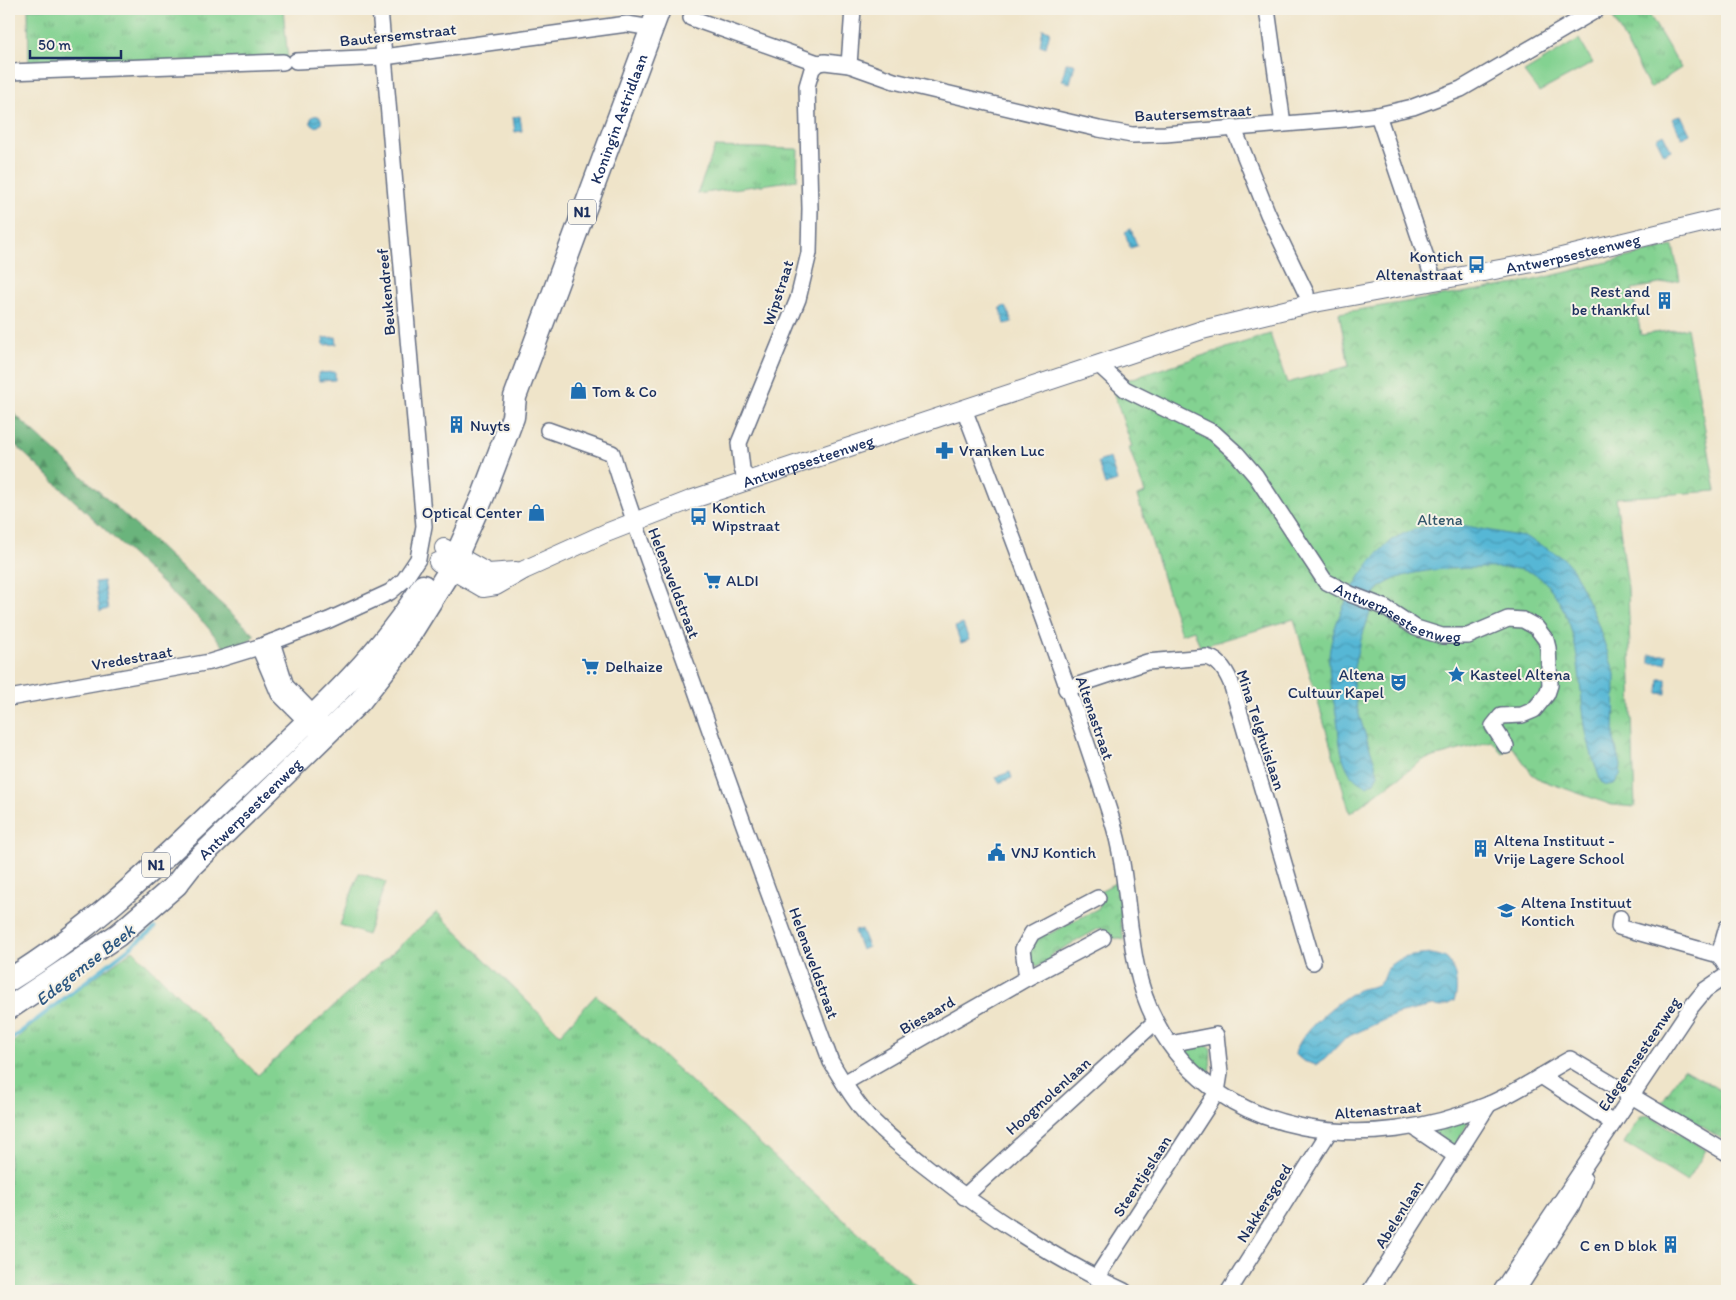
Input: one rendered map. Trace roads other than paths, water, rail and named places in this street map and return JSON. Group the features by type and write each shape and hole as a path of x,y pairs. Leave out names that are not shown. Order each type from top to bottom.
{"main road":[{"name":"Koningin Astridlaan","path":"447,559 467,500 502,412 514,397 655,18"},
{"name":"Antwerpsesteenweg","path":"9,980 100,915 168,855 366,662 447,559"},
{"name":"Antwerpsesteenweg","path":"9,1008 118,935 154,905 327,735 360,701 400,650 447,559"}],"street":[{"name":"Beukendreef","path":"380,9 424,526 418,559 412,569"},
{"path":"849,65 853,9"},
{"path":"1267,9 1283,124"},
{"name":"Bautersemstraat","path":"691,18 818,63 849,65 894,81 1117,133 1150,135 1378,115 1414,107 1461,89 1598,9"},
{"name":"Bautersemstraat","path":"9,72 384,57 628,24 655,18"},
{"name":"Wipstraat","path":"745,475 739,443 798,299 809,254 810,208 807,86 812,69 818,63"},
{"path":"1378,115 1430,272"},
{"path":"1234,129 1268,214 1306,292"},
{"name":"Antwerpsesteenweg","path":"447,559 483,588 504,582 524,570 745,475 964,409 1202,330 1309,304 1549,260 1727,217"},
{"name":"Antwerpsesteenweg","path":"1099,365 1125,389 1214,433 1237,454 1256,476 1325,581 1350,594 1372,601 1416,628 1442,636 1468,636 1508,619 1516,618 1529,622 1542,632 1548,648 1550,685 1544,699 1534,710 1522,715 1502,716 1493,726 1506,746"},
{"name":"Altenastraat","path":"964,409 1114,824 1134,946 1146,997 1155,1022 1184,1063 1217,1092 1264,1118 1329,1132 1414,1128 1489,1104 1570,1059 1632,1095"},
{"name":"Helenaveldstraat","path":"548,430 612,452 633,523 831,1062 844,1083 866,1114 895,1141 964,1197 1026,1240 1124,1291"},
{"name":"Vredestraat","path":"9,698 210,662 266,644 329,620 390,592 404,580 412,569"},
{"path":"266,644 286,686 310,718 327,735"},
{"name":"Mina Telghuislaan","path":"1066,690 1147,662 1206,658 1215,660 1221,666 1231,683 1313,962"},
{"path":"1027,978 1023,949 1032,933 1098,898"},
{"path":"1620,918 1619,926 1723,961 1727,926"},
{"name":"Biesaard","path":"844,1083 1027,978 1103,938"},
{"name":"Edegemsesteenweg","path":"1501,1291 1694,1003 1705,990 1727,975"},
{"name":"Hoogmolenlaan","path":"964,1197 1155,1022"},
{"path":"1170,1044 1216,1035 1220,1073 1217,1092"},
{"path":"1541,1076 1613,1123"},
{"name":"Steentjeslaan","path":"1096,1278 1217,1092"},
{"path":"1632,1095 1727,1153"},
{"name":"Abelenlaan","path":"1370,1291 1489,1104"},
{"path":"1414,1128 1456,1156"},
{"name":"Nakkersgoed","path":"1229,1291 1329,1132"},
{"name":"Edegemsesteenweg","path":"1518,1291 1573,1204 1582,1186 1588,1161"}],"water":[{"path":"1043,29 1050,31 1046,47 1040,45"},
{"path":"1066,63 1075,64 1070,83 1062,81"},
{"path":"316,115 322,121 316,127 310,121"},
{"path":"1681,115 1690,134 1682,138 1672,119"},
{"path":"520,116 522,131 515,132 513,117"},
{"path":"1663,134 1671,150 1664,154 1656,138"},
{"path":"1131,229 1137,246 1130,248 1125,232"},
{"path":"1006,306 1012,322 1005,324 1000,308"},
{"path":"336,337 337,344 324,345 323,338"},
{"path":"335,372 335,380 319,381 318,373"},
{"path":"1110,458 1117,481 1105,485 1098,462"},
{"path":"1436,523 1461,525 1528,538 1562,557 1573,569 1596,619 1615,674 1614,740 1621,765 1620,775 1614,784 1607,785 1601,782 1592,756 1583,712 1573,635 1567,617 1558,599 1546,583 1531,573 1513,568 1451,569 1414,573 1392,580 1376,592 1356,658 1353,682 1360,717 1378,774 1374,782 1367,786 1359,782 1348,770 1340,744 1330,677 1329,661 1335,628 1351,592 1372,560 1397,537"},
{"path":"103,581 108,609 100,611 95,582"},
{"path":"963,624 969,640 961,643 955,627"},
{"path":"1650,655 1666,655 1666,663 1650,663"},
{"path":"1659,679 1666,679 1666,694 1658,693"},
{"path":"1010,772 1012,778 999,783 996,777"},
{"path":"861,929 868,947 861,950 854,931"},
{"path":"1432,954 1447,959 1453,968 1456,986 1454,1001 1442,1007 1433,1006 1397,1014 1345,1038 1325,1059 1316,1065 1303,1061 1296,1055 1297,1047 1311,1028 1341,1000 1358,990 1380,983 1387,969 1396,961 1408,957"}],"waterway":[{"name":"Edegemse Beek","path":"9,1041 155,928"}],"place":[{"name":"Kontich Altenastraat","path":"1477,265"},
{"name":"Rest and be thankful","path":"1664,300"},
{"name":"Tom & Co","path":"578,391"},
{"name":"Nuyts","path":"456,425"},
{"name":"Vranken Luc","path":"945,450"},
{"name":"Optical Center","path":"536,512"},
{"name":"Kontich Wipstraat","path":"698,516"},
{"name":"ALDI","path":"712,580"},
{"name":"Delhaize","path":"591,666"},
{"name":"Kasteel Altena","path":"1456,674"},
{"name":"Altena Cultuur Kapel","path":"1398,683"},
{"name":"Altena Instituut - Vrije Lagere School","path":"1480,849"},
{"name":"VNJ Kontich","path":"997,852"},
{"name":"Altena Instituut Kontich","path":"1507,911"},
{"name":"C en D blok","path":"1671,1245"}],"park label":[{"name":"Altena","path":"1440,519"}]}
